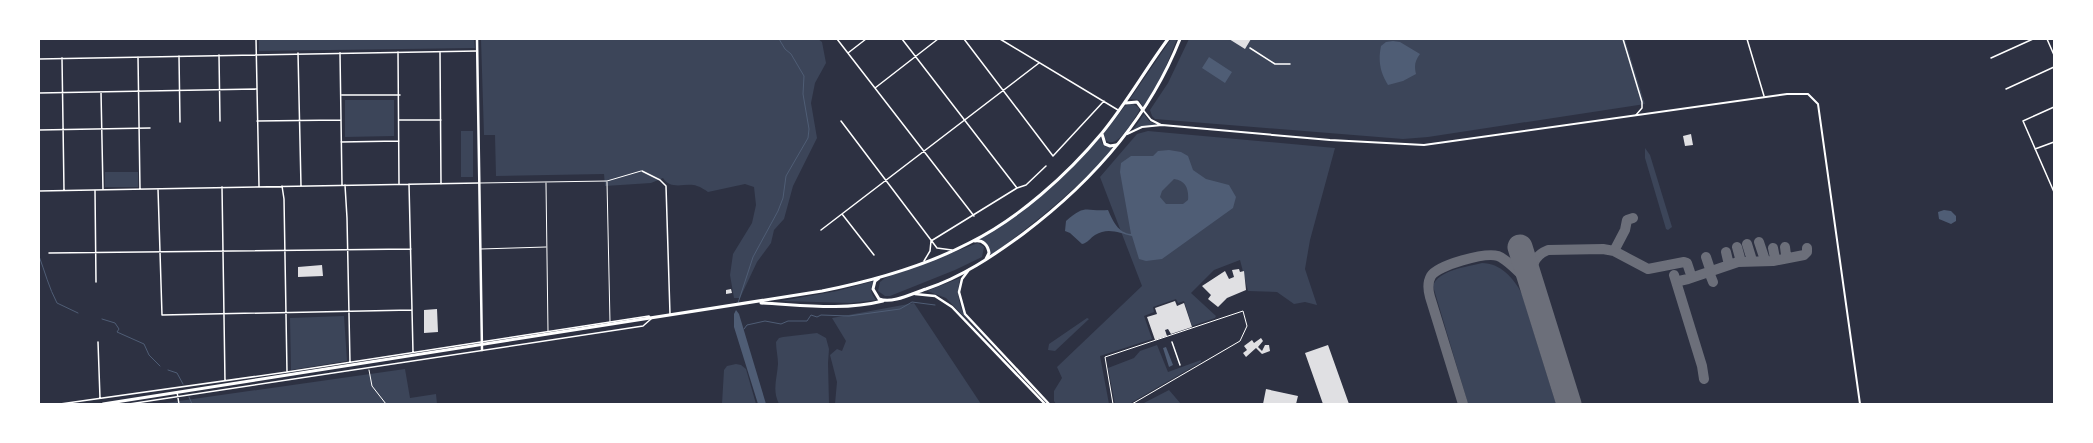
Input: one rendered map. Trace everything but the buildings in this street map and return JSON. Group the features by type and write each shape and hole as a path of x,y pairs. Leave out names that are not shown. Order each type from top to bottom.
{"highway":[{"path":"103,404 610,323 652,319 755,303 822,291 882,276 923,263 970,243 1038,198 1080,159 1103,132 1124,105 1168,39"},
{"path":"755,303 828,307 864,305 904,296 942,283 983,262 1060,205 1098,169 1126,135 1161,82 1180,39"},
{"path":"1124,105 1128,102 1134,101 1140,104 1143,110"},
{"path":"1103,132 1102,138 1107,145 1113,146 1119,143"},
{"path":"970,243 981,241 987,245 988,256 983,262"},
{"path":"882,276 873,285 874,293 879,299 889,300"}],"main road":[{"path":"477,39 482,350"},
{"path":"970,269 962,279 959,292 965,314 1049,404"},
{"path":"904,296 926,294 940,298 947,303 1045,404"}],"street":[{"path":"256,39 259,186"},
{"path":"837,39 974,216"},
{"path":"848,53 866,39"},
{"path":"902,39 1017,188"},
{"path":"875,88 938,39"},
{"path":"964,39 1053,156 1104,101"},
{"path":"1000,39 1119,110"},
{"path":"1623,39 1642,102 1642,108 1635,116"},
{"path":"1747,39 1765,97"},
{"path":"1991,58 2033,39"},
{"path":"2047,39 2054,55"},
{"path":"1250,48 1275,64 1290,64"},
{"path":"39,58 477,51"},
{"path":"398,52 400,95 400,184"},
{"path":"440,52 442,120 441,184"},
{"path":"298,53 301,186"},
{"path":"340,53 342,185"},
{"path":"219,55 220,121"},
{"path":"179,56 180,122"},
{"path":"138,57 140,189"},
{"path":"62,58 64,190"},
{"path":"821,230 1039,63"},
{"path":"2006,89 2054,67"},
{"path":"39,93 256,89"},
{"path":"101,92 103,190"},
{"path":"1126,135 1142,128 1162,125 1330,140 1424,146 1787,94 1808,94 1818,104 1860,404"},
{"path":"341,95 400,95"},
{"path":"2054,107 2023,121 2054,192"},
{"path":"1143,110 1150,120 1162,125"},
{"path":"257,121 341,120"},
{"path":"399,120 442,120"},
{"path":"841,121 937,248 954,250"},
{"path":"39,130 150,128"},
{"path":"341,142 399,140"},
{"path":"2035,149 2054,142"},
{"path":"931,241 974,216 1017,188 1026,184 1046,166"},
{"path":"642,171 660,180 666,186 670,316"},
{"path":"39,191 479,183"},
{"path":"409,184 414,352"},
{"path":"345,185 350,362"},
{"path":"282,186 284,199 287,372"},
{"path":"222,187 224,381"},
{"path":"158,189 162,315 285,313 348,310 412,310"},
{"path":"95,190 97,252 96,282"},
{"path":"842,214 874,255"},
{"path":"923,263 930,251 931,241"},
{"path":"49,253 411,248"},
{"path":"60,404 224,381 244,382 369,367 643,326 652,319"},
{"path":"129,404 178,397 287,372 350,362 368,361 414,352 482,343 548,331 610,323"},
{"path":"98,342 100,398"},
{"path":"1172,342 1180,365"},
{"path":"178,392 179,404"}],"lane":[{"path":"479,183 607,181 642,171"},
{"path":"607,181 610,323"},
{"path":"546,182 548,331"},
{"path":"480,249 547,247"},
{"path":"1113,404 1105,357 1243,311 1247,326 1240,341 1132,404"}],"path":[{"path":"369,367 372,386 386,404"}],"shaded area":[{"path":"259,39 474,39 475,48 259,51"},
{"path":"481,39 818,39 822,42 826,63 815,83 811,103 817,138 793,186 784,219 774,230 771,243 757,262 740,298 734,298 730,275 733,254 752,223 756,205 754,187 745,184 708,192 693,185 670,184 663,178 651,183 605,186 604,174 496,176 495,135 484,135"},
{"path":"1171,39 1177,39 1160,81 1143,107 1139,100 1130,99"},
{"path":"1189,39 1625,39 1645,104 1428,137 1403,139 1155,119 1150,110 1168,83"},
{"path":"1386,42 1400,42 1420,54 1415,63 1416,74 1403,81 1388,85 1380,66 1380,51 1381,46"},
{"path":"1209,57 1232,72 1225,83 1202,68"},
{"path":"345,100 394,100 394,136 345,137"},
{"path":"1132,103 1139,108 1139,111 1130,126 1116,141 1107,141 1104,133 1125,106"},
{"path":"1144,114 1149,121 1157,125 1133,130"},
{"path":"461,131 473,131 473,177 461,177"},
{"path":"1148,131 1335,148 1310,240 1305,269 1317,305 1305,302 1294,304 1277,292 1248,291 1240,260 1214,270 1191,293 1216,316 1215,318 1192,326 1184,301 1178,303 1176,299 1153,307 1154,312 1144,316 1152,339 1100,356 1109,404 1056,404 1054,401 1054,391 1062,378 1057,367 1142,286 1100,177 1137,134"},
{"path":"1102,134 1101,141 1104,145 1108,147 1115,147 1070,192 988,258 988,245 976,240 1038,198"},
{"path":"1645,148 1650,155 1672,227 1668,230 1666,229 1645,158"},
{"path":"1169,150 1181,152 1188,156 1193,170 1206,179 1229,185 1236,197 1233,208 1162,259 1146,261 1139,259 1132,236 1114,231 1104,231 1082,244 1070,233 1065,231 1066,221 1082,210 1108,210 1119,229 1131,234 1120,172 1121,163 1131,156 1153,156 1158,151","holes":["1174,179 1186,186 1188,200 1183,204 1166,204 1160,197 1162,191"]},
{"path":"105,172 138,172 138,187 105,187"},
{"path":"1944,210 1951,211 1956,216 1956,221 1951,224 1939,219 1938,212"},
{"path":"978,243 984,247 982,257 955,270 890,296 885,296 878,291 880,282 885,278"},
{"path":"1482,263 1495,266 1506,272 1515,282 1522,294 1556,404 1468,404 1433,286 1441,276 1447,273"},
{"path":"960,278 959,299 961,308 966,318 1048,404 946,298 927,291"},
{"path":"874,281 871,291 876,300 851,303 781,301 837,291"},
{"path":"914,303 981,404 835,404 837,382 830,355 837,349 842,351 846,341 832,318"},
{"path":"736,310 739,314 766,404 758,404 734,327 734,314"},
{"path":"344,316 347,361 291,370 290,318"},
{"path":"1087,318 1089,319 1055,351 1048,350 1049,344"},
{"path":"817,333 826,338 829,349 829,404 779,404 775,389 778,364 776,342 779,338 783,337"},
{"path":"1157,345 1168,372 1201,360 1201,362 1129,404 1115,404 1108,368 1134,358 1140,351"},
{"path":"1166,347 1173,365 1169,367 1163,348"},
{"path":"736,364 741,365 746,369 756,404 722,404 724,370 727,366"},
{"path":"405,369 410,398 436,394 437,404 158,404"},
{"path":"1169,390 1181,404 1142,404"}],"waterway":[{"path":"738,303 753,257 778,211 783,198 786,176 808,138 809,129 803,94 804,76 791,54 785,49 779,39"},
{"path":"39,256 49,286 57,303 78,313"},
{"path":"744,329 747,325 765,321 781,324 788,321 807,321 811,315 817,317 821,315 849,316 900,309 912,302 935,305"},
{"path":"102,319 115,323 119,329 117,332 144,344 149,355 160,366"},
{"path":"168,370 177,373 183,384"},
{"path":"189,397 192,404"}],"taxiway":[{"path":"1614,251 1625,230 1627,220 1633,218"},
{"path":"1759,242 1764,257 1762,261"},
{"path":"1747,244 1751,257 1750,261"},
{"path":"1737,247 1740,258 1738,262"},
{"path":"1784,259 1786,255 1785,247"},
{"path":"1773,248 1775,258 1773,261"},
{"path":"1676,280 1679,281 1688,279 1738,262 1773,261 1804,255 1807,252 1807,248"},
{"path":"1533,286 1532,269 1535,260 1538,256 1548,250 1603,249 1614,251 1648,269 1684,262 1687,263 1690,272"},
{"path":"1726,252 1729,265"},
{"path":"1463,404 1429,294 1428,284 1431,276 1435,272 1462,260 1492,255 1498,256 1507,261 1533,286"},
{"path":"1706,257 1713,282"},
{"path":"1674,275 1702,366 1704,379"}],"runway":[{"path":"1520,247 1569,404"}]}
